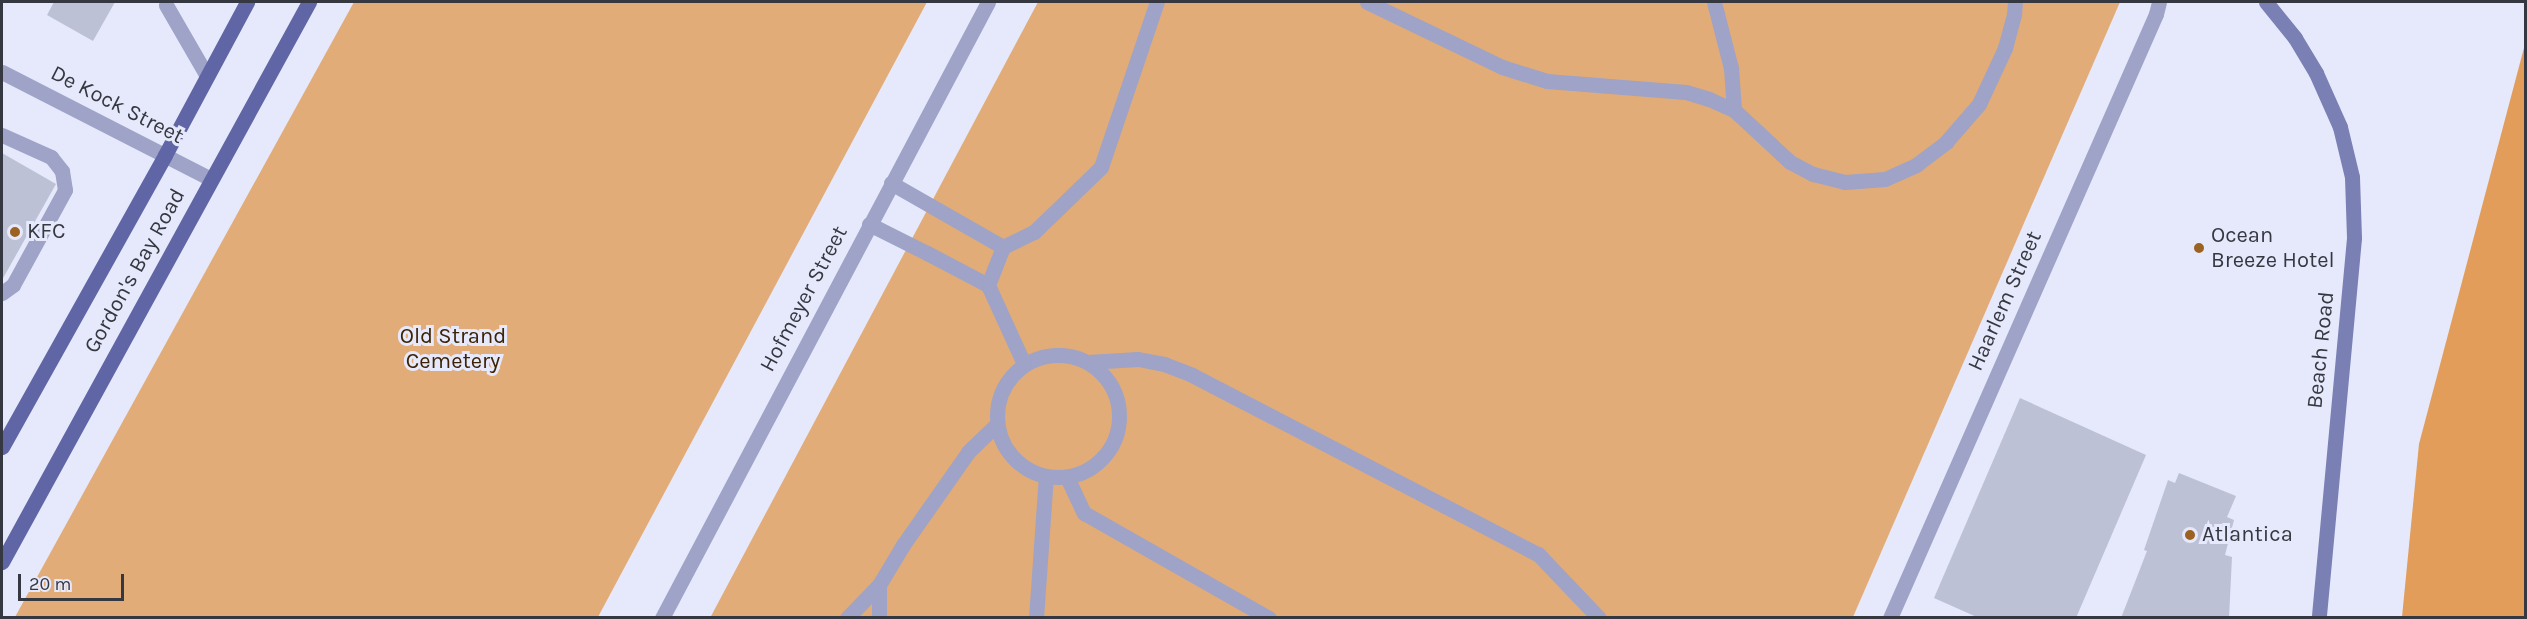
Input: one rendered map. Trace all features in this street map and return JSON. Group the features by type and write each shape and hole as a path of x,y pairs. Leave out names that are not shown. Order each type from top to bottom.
{"main road":[{"name":"Gordon's Bay Road","path":"2,447 165,155 247,2"},
{"name":"Gordon's Bay Road","path":"2,562 309,2"}],"street":[{"name":"Hofmeyer Street","path":"662,618 988,2"},
{"path":"988,285 1003,248 1022,241 1034,232 1101,167 1157,2"},
{"path":"1367,2 1502,67 1547,81 1686,92 1734,110 1790,162 1813,174 1845,182 1885,179 1916,165 1946,142 1979,104 2004,48 2014,15 2015,2"},
{"path":"1714,2 1731,68 1734,110"},
{"name":"Haarlem Street","path":"1890,618 2156,14 2159,2"},
{"name":"Beach Road","path":"2266,2 2295,38 2330,101 2347,150 2352,187 2351,270 2319,618"},
{"path":"166,5 207,76"},
{"name":"De Kock Street","path":"2,72 211,179"},
{"path":"2,135 51,157 62,171 65,190 13,285 2,293"},
{"path":"891,183 1003,248"},
{"path":"869,224 988,285 1024,364"},
{"path":"1044,355 1067,355 1088,362 1105,376 1116,395 1119,416 1115,437 1105,456 1088,470 1067,477 1046,476 1023,467 1005,448 996,425 997,402 1007,380 1024,364 1044,355"},
{"path":"1088,362 1138,359 1164,364 1192,375 1538,555 1599,618"},
{"path":"847,618 879,585 921,517 948,480 969,452 996,425"},
{"path":"1036,618 1046,476"},
{"path":"1067,477 1083,513 1269,618"},
{"path":"879,585 879,618"}],"green space":[{"name":"Old Strand Cemetery","path":"354,2 927,2 598,617 15,617"},
{"path":"1038,2 2120,2 1853,617 710,618"}],"shaded area":[{"path":"2525,44 2525,617 2402,617 2419,444"}],"building":[{"path":"54,2 115,2 93,41 47,15"},
{"name":"KFC","path":"2,153 56,184 2,280"},
{"path":"2020,398 2146,455 2076,618 1979,618 1934,598"},
{"name":"Atlantica","path":"2179,473 2236,496 2227,517 2234,520 2225,555 2232,557 2229,618 2121,618 2147,551 2144,550 2168,480 2175,483"}],"place":[{"name":"KFC","path":"15,232"},
{"name":"Ocean Breeze Hotel","path":"2199,248"},
{"name":"Atlantica","path":"2190,535"}]}
